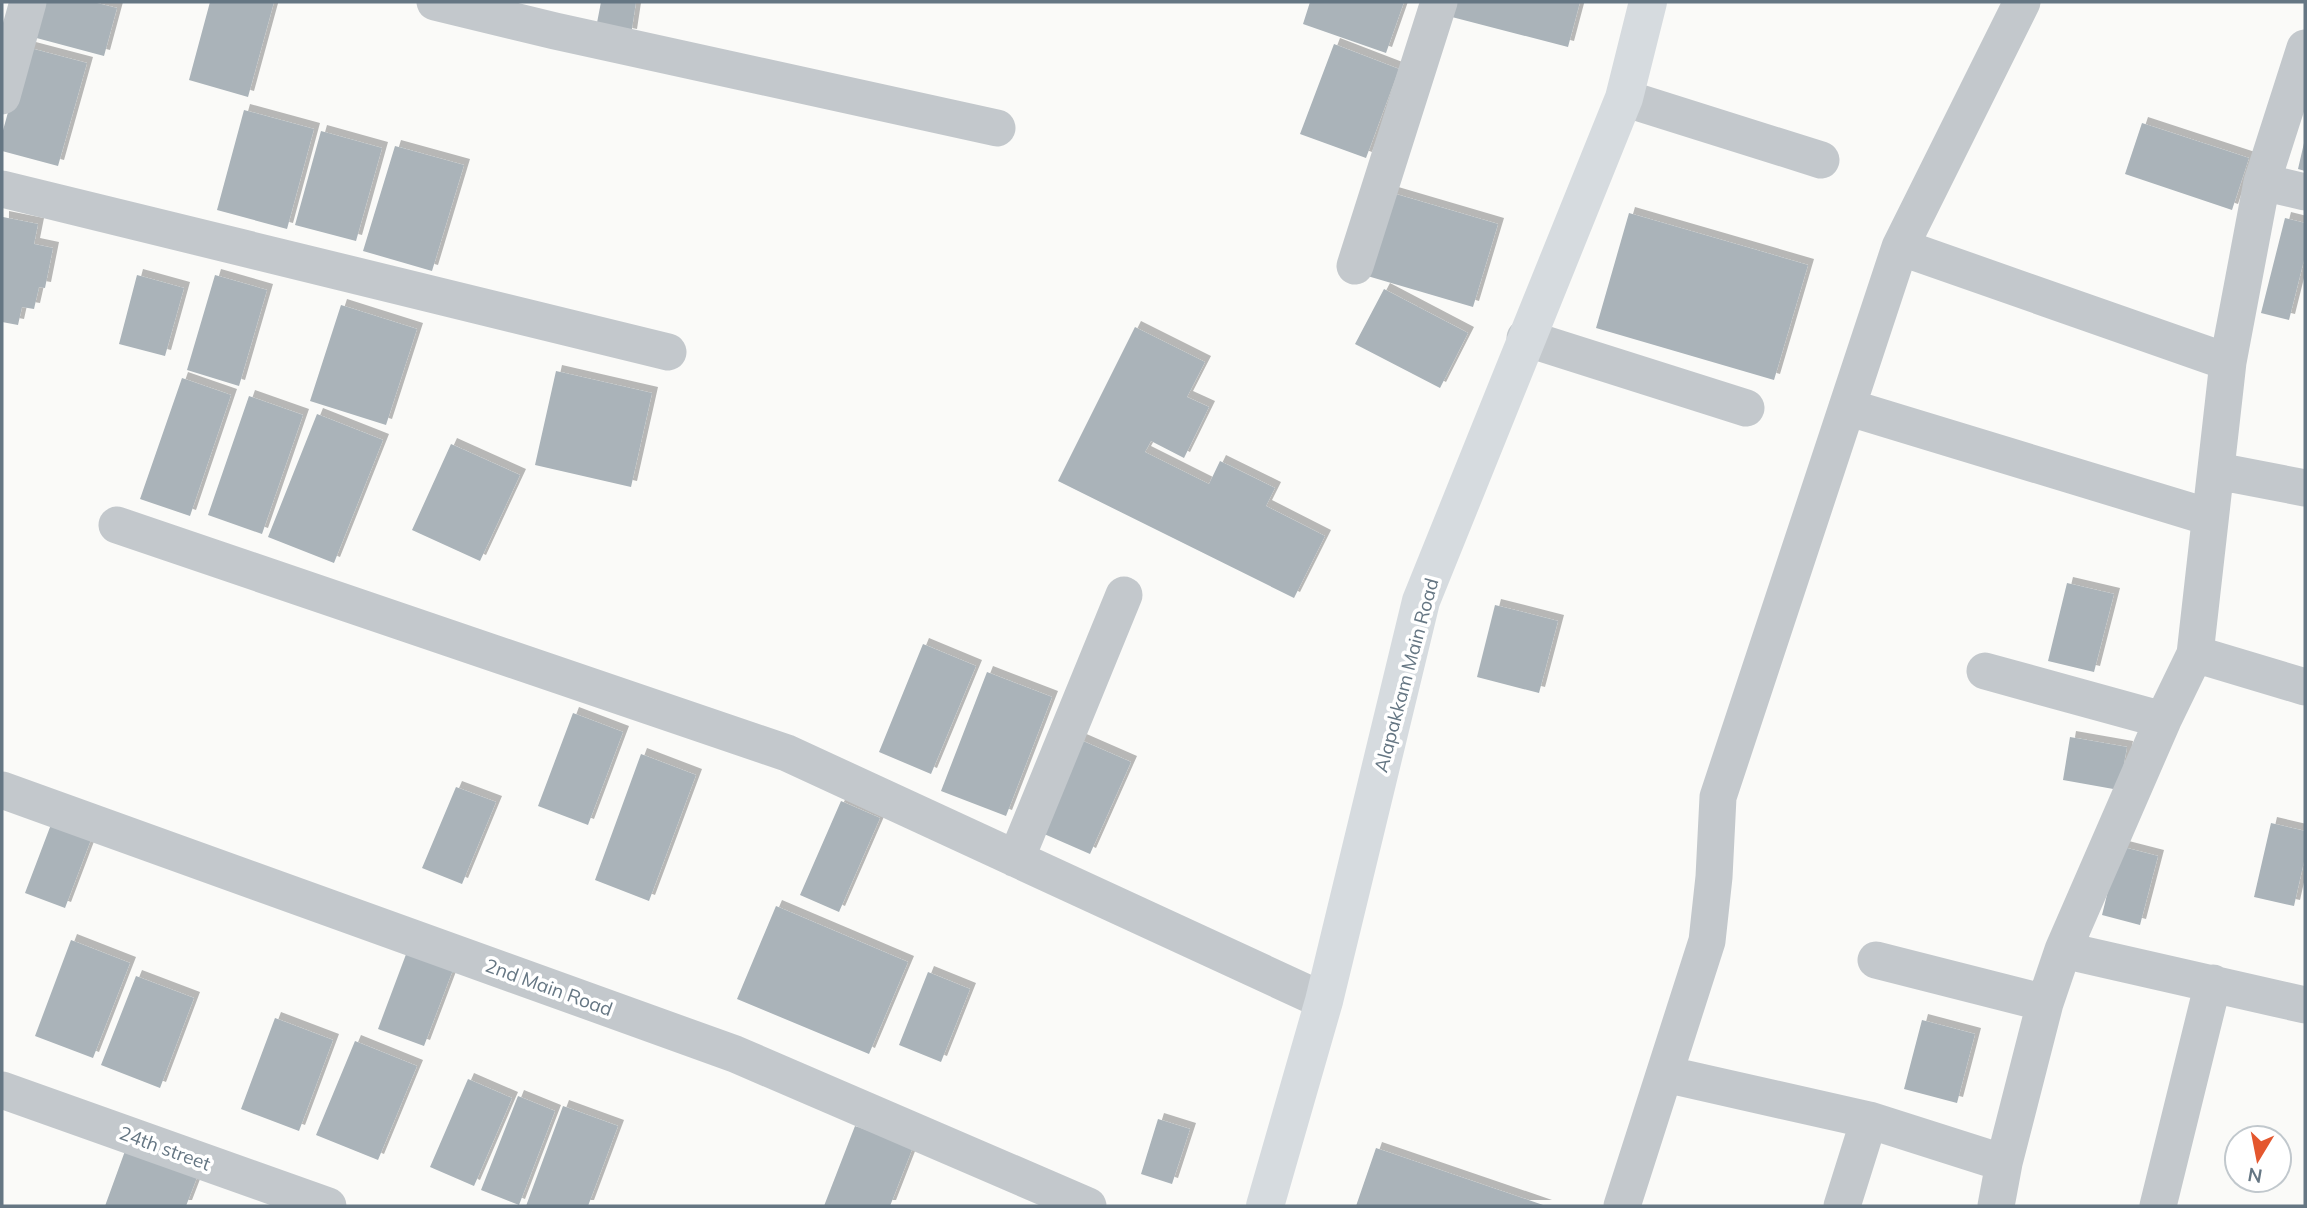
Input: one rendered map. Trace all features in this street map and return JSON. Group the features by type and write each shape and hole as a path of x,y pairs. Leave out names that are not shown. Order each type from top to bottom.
{"main road":[{"name":"Alapakkam Main Road","path":"1265,1206 1324,1001 1421,601 1525,338 1625,98 1648,2"}],"street":[{"path":"2,96 28,2"},
{"path":"435,2 997,128"},
{"path":"1355,266 1439,2"},
{"path":"1622,1206 1707,941 1714,877 1718,797 1900,247 2021,2"},
{"path":"1996,1206 2004,1163 2045,1003 2063,950 2163,720 2195,654 2228,362 2263,183 2305,48"},
{"path":"1625,98 1821,160"},
{"path":"2263,183 2305,192"},
{"path":"2,189 668,352"},
{"path":"1900,247 2228,362"},
{"path":"1525,338 1746,408"},
{"path":"1847,407 2209,517"},
{"path":"2217,471 2305,488"},
{"path":"117,525 788,753 1324,1001"},
{"path":"1016,859 1124,595"},
{"path":"2195,654 2305,687"},
{"path":"1985,671 2163,720"},
{"name":"2nd Main Road","path":"2,790 735,1054 1088,1206"},
{"path":"2063,950 2305,1005"},
{"path":"1876,960 2045,1003"},
{"path":"2158,1206 2213,983"},
{"path":"1665,1074 1869,1120 2004,1163"},
{"name":"24th street","path":"2,1090 328,1206"},
{"path":"1842,1206 1869,1120"}],"building":[{"path":"38,2 93,2 117,8 104,56 29,36"},
{"path":"210,2 274,2 248,97 189,80"},
{"path":"601,2 636,2 631,35 596,28"},
{"path":"1310,2 1404,2 1386,53 1303,24"},
{"path":"1452,2 1580,2 1568,47 1448,16"},
{"path":"1334,44 1399,69 1366,158 1300,134"},
{"path":"26,47 87,63 58,166 2,151 2,134"},
{"path":"244,110 314,129 287,229 217,210"},
{"path":"2142,123 2249,158 2232,210 2125,174"},
{"path":"321,131 382,148 356,241 295,225"},
{"path":"2305,143 2305,171 2298,169"},
{"path":"395,146 464,165 432,271 363,251"},
{"path":"1389,192 1498,224 1473,307 1364,275"},
{"path":"1629,213 1808,265 1774,380 1596,328"},
{"path":"3,217 38,224 34,244 53,248 45,288 39,287 34,309 22,307 18,325 2,322"},
{"path":"2285,218 2305,223 2305,256 2289,320 2261,313"},
{"path":"137,275 184,288 165,356 119,344"},
{"path":"215,275 267,290 239,386 187,370"},
{"path":"1384,289 1468,333 1440,388 1355,344"},
{"path":"341,305 417,329 386,425 310,401"},
{"path":"1135,327 1205,362 1187,397 1209,407 1184,458 1151,441 1145,452 1209,484 1220,461 1275,488 1266,506 1325,536 1294,598 1058,481"},
{"path":"556,371 652,393 631,487 535,465"},
{"path":"182,378 231,395 190,516 140,499"},
{"path":"249,396 303,415 262,534 208,515"},
{"path":"317,414 383,440 334,563 268,537"},
{"path":"451,444 520,475 480,561 412,530"},
{"path":"2067,583 2114,594 2094,672 2048,661"},
{"path":"1495,605 1558,621 1539,693 1477,677"},
{"path":"923,644 976,666 931,774 879,752"},
{"path":"987,672 1052,697 1006,816 941,791"},
{"path":"573,713 623,732 588,825 538,806"},
{"path":"2070,737 2127,747 2119,790 2063,780"},
{"path":"1076,738 1131,762 1090,854 1035,830"},
{"path":"641,754 696,775 649,901 595,880"},
{"path":"456,787 496,802 462,884 422,868"},
{"path":"841,801 880,818 839,912 800,895"},
{"path":"55,814 95,829 65,908 25,893"},
{"path":"2271,823 2305,831 2305,857 2294,906 2254,897"},
{"path":"2119,846 2158,856 2140,925 2102,915"},
{"path":"776,906 908,962 869,1054 737,999"},
{"path":"71,940 130,963 93,1058 35,1036"},
{"path":"408,949 454,967 424,1046 378,1029"},
{"path":"928,972 970,989 941,1062 899,1045"},
{"path":"136,976 194,998 160,1088 101,1065"},
{"path":"275,1018 333,1040 299,1131 241,1109"},
{"path":"1922,1020 1975,1034 1957,1103 1904,1089"},
{"path":"355,1041 417,1066 378,1160 316,1135"},
{"path":"468,1079 512,1098 474,1186 430,1167"},
{"path":"518,1096 555,1111 519,1205 481,1190"},
{"path":"563,1106 618,1126 588,1206 526,1206"},
{"path":"1158,1119 1190,1129 1172,1184 1141,1174"},
{"path":"855,1126 913,1147 890,1206 824,1206"},
{"path":"129,1140 201,1167 186,1206 105,1206"},
{"path":"1376,1148 1546,1206 1356,1206"}]}
